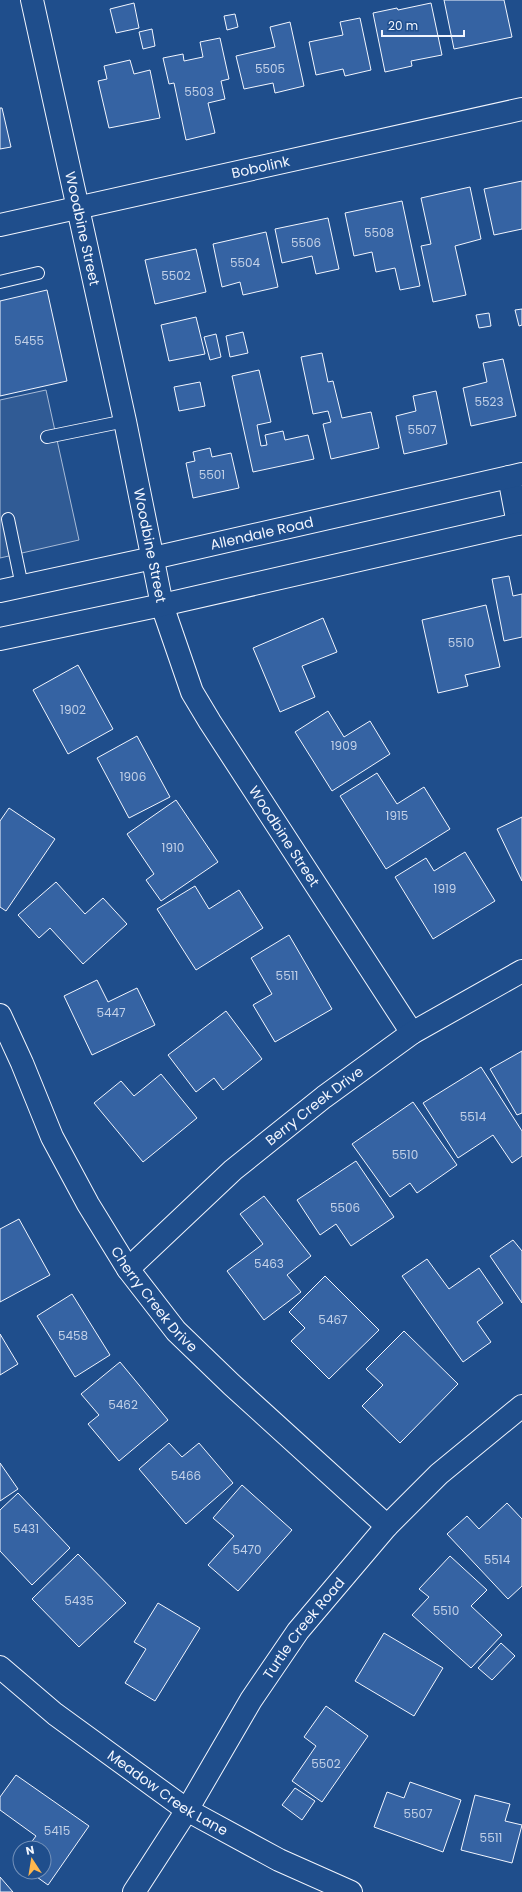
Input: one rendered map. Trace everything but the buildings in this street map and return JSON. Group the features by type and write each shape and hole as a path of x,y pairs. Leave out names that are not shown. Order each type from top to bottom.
{"street":[{"name":"Woodbine Street","path":"32,0 125,421 162,605 192,692 412,1033"},
{"name":"Bobolink","path":"0,225 522,109"},
{"name":"Allendale Road","path":"0,591 515,476"},
{"path":"0,639 162,605 520,523 515,476"},
{"name":"Berry Creek Drive","path":"128,1269 233,1170 324,1097 412,1033 522,971"},
{"name":"Cherry Creek Drive","path":"0,1015 22,1063 52,1138 88,1204 128,1269 176,1331 232,1385 387,1526"},
{"name":"Turtle Creek Road","path":"134,1892 187,1810 252,1700 298,1631 387,1526 439,1474 522,1406"},
{"name":"Meadow Creek Lane","path":"0,1667 55,1714 187,1810 279,1860 351,1892"}],"lane":[{"path":"0,282 38,273"},
{"path":"47,437 125,421"},
{"path":"8,519 22,586"}],"shaded area":[{"path":"46,390 79,540 0,558 0,400"}]}
